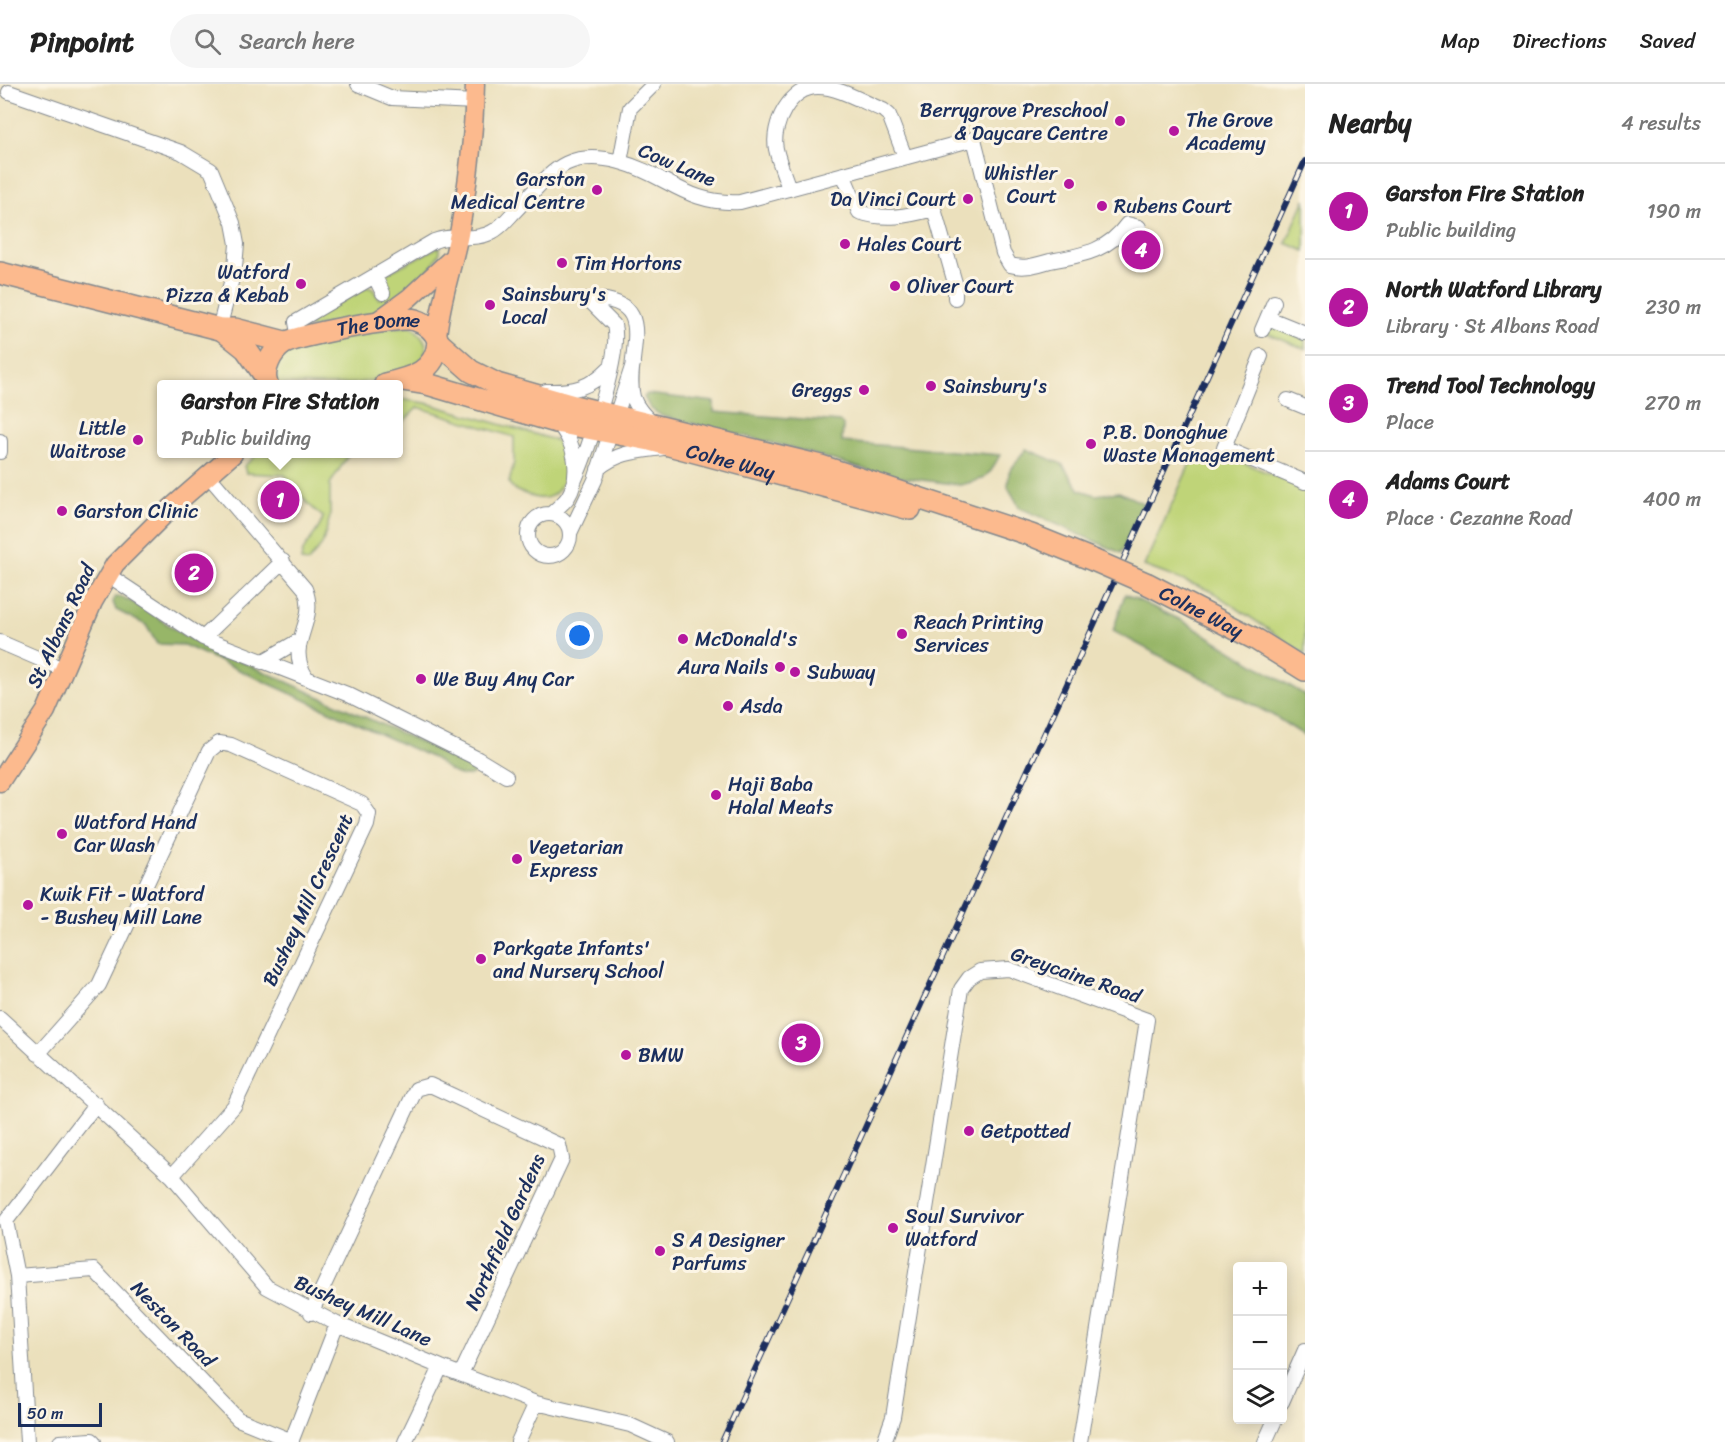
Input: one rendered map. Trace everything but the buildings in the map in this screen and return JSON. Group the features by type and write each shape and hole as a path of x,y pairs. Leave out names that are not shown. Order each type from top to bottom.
{"highway":[{"path":"0,273 220,329 235,329 292,341"},
{"name":"The Dome","path":"292,341 376,322 403,318 416,320 428,326 437,339 433,362 421,373 400,380"},
{"path":"220,329 246,349 265,380"},
{"name":"Colne Way","path":"437,339 471,372 672,447 871,498 1028,543 1059,548"},
{"path":"266,380 270,359 292,341"},
{"name":"Colne Way","path":"403,383 427,384 556,422 652,423 821,466 1032,535 1093,560 1148,584 1257,640 1305,670"}],"main road":[{"path":"437,339 440,305 459,236 475,93"},
{"path":"376,322 409,298 451,259"},
{"name":"St Albans Road","path":"0,782 46,711 85,618 108,575 125,553 227,458"}],"street":[{"path":"358,84 392,98 475,93"},
{"path":"620,162 630,108 654,84"},
{"path":"789,189 776,149 777,129 792,99 810,88 829,88 883,110 889,115 905,157"},
{"path":"6,92 181,152 211,170 233,223 237,244 235,267 220,329"},
{"name":"Cow Lane","path":"459,236 481,236 497,230 562,163 588,159 620,162 710,202 740,202 974,139 1003,253 1010,264 1024,268 1082,257 1116,238 1126,224 1138,227"},
{"path":"843,174 859,212 876,218 901,217 934,209 955,283 955,298"},
{"path":"292,341 296,322 434,241 459,236"},
{"path":"375,277 383,293"},
{"path":"570,533 561,518 551,514 541,515 530,524 528,538 532,548 547,556 558,554 568,543 570,533 598,469 610,368 615,349 614,325 588,299 606,298 616,302 629,314 637,338 633,364 634,398 640,411 652,423"},
{"path":"1274,302 1265,324 1305,333"},
{"path":"1261,356 1224,448 1305,482"},
{"path":"551,514 568,496 633,364"},
{"path":"514,389 570,392 596,382 610,368"},
{"path":"1288,400 1305,406"},
{"path":"556,422 567,435 573,450 573,484"},
{"path":"0,441 0,452"},
{"path":"598,469 611,459 626,454 672,447"},
{"path":"208,475 283,561 304,589 309,603 308,617 298,641 299,664 306,677"},
{"path":"202,638 283,561"},
{"path":"108,575 202,638 347,694 478,759 506,776"},
{"path":"262,662 298,641"},
{"path":"0,642 65,670"},
{"name":"Bushey Mill Crescent","path":"38,1054 99,985 209,751 219,743 231,745 362,804 369,814 367,825 234,1106 172,1176"},
{"name":"Greycaine Road","path":"884,1442 893,1417 961,989 969,978 980,971 996,968 1024,974 1147,1020 1080,1442"},
{"name":"Bushey Mill Lane","path":"0,1018 172,1176 267,1287 337,1324 441,1367 536,1403 630,1425 667,1442"},
{"name":"Northfield Gardens","path":"311,1312 416,1089 430,1085 559,1145 562,1158 461,1374"},
{"path":"27,1442 17,1276 6,1221 96,1104"},
{"name":"Neston Road","path":"17,1276 94,1270 238,1419 291,1442"},
{"path":"291,1442 337,1324"},
{"path":"1287,1391 1305,1350"},
{"path":"405,1442 441,1367"},
{"path":"518,1442 536,1403"},
{"path":"1265,1442 1273,1424"},
{"path":"60,1442 92,1440 94,1442"}],"green space":[{"path":"1305,199 1305,251 1286,243"},
{"path":"440,246 440,252 432,266 391,304 371,314 310,328 308,320 368,287 373,289 379,299 389,293 383,279 385,274"},
{"path":"1270,325 1305,339 1305,349 1266,333"},
{"path":"411,326 424,339 426,351 420,361 394,375 372,380 276,380 275,376 280,358 291,351 387,328"},
{"path":"647,394 714,402 714,412 840,422 843,425 842,442 1000,455 991,471 982,479 961,485 884,475 785,446 662,416 650,408 644,397"},
{"path":"403,400 426,403 555,440 561,448 565,469 559,489 551,496 541,498 515,490 509,483 514,462 514,437 418,407 403,422"},
{"path":"1026,449 1062,464 1080,490 1096,495 1119,492 1143,503 1121,553 1020,508 1008,487 1009,472"},
{"path":"1194,455 1221,465 1227,456 1305,488 1305,654 1211,591 1144,566"},
{"path":"253,458 346,458 330,484 330,517 322,545 308,562 301,561 304,549 318,529 323,517 308,504 285,475 246,473 244,466"},
{"path":"1125,594 1183,621 1305,695 1305,736 1274,716 1113,631"},
{"path":"115,597 122,597 142,607 185,636 467,763 473,767 474,774 458,775 435,759 184,645 157,644 146,625 116,610 113,602"}],"railway":[{"path":"722,1442 1305,161"}],"place":[{"name":"Berrygrove Preschool & Daycare Centre","path":"1120,121"},
{"name":"The Grove Academy","path":"1174,131"},
{"name":"Whistler Court","path":"1069,184"},
{"name":"Garston Medical Centre","path":"597,190"},
{"name":"Da Vinci Court","path":"968,199"},
{"name":"Rubens Court","path":"1102,206"},
{"name":"Hales Court","path":"845,244"},
{"name":"Adams Court","path":"1141,250"},
{"name":"Tim Hortons","path":"562,263"},
{"name":"Watford Pizza & Kebab","path":"301,284"},
{"name":"Oliver Court","path":"895,286"},
{"name":"Sainsbury's Local","path":"490,305"},
{"name":"Sainsbury's","path":"931,386"},
{"name":"Greggs","path":"864,390"},
{"name":"Little Waitrose","path":"138,440"},
{"name":"P.B. Donoghue Waste Management","path":"1091,444"},
{"name":"Garston Fire Station","path":"280,500"},
{"name":"Garston Clinic","path":"62,511"},
{"name":"North Watford Library","path":"194,573"},
{"name":"Reach Printing Services","path":"902,634"},
{"name":"McDonald's","path":"683,639"},
{"name":"Aura Nails","path":"780,667"},
{"name":"Subway","path":"795,672"},
{"name":"We Buy Any Car","path":"421,679"},
{"name":"Asda","path":"728,706"},
{"name":"Haji Baba Halal Meats","path":"716,795"},
{"name":"Watford Hand Car Wash","path":"62,834"},
{"name":"Vegetarian Express","path":"517,859"},
{"name":"Kwik Fit - Watford - Bushey Mill Lane","path":"28,905"},
{"name":"Parkgate Infants' and Nursery School","path":"481,959"},
{"name":"Trend Tool Technology","path":"801,1043"},
{"name":"BMW","path":"626,1055"},
{"name":"Getpotted","path":"969,1131"},
{"name":"Soul Survivor Watford","path":"893,1228"},
{"name":"S A Designer Parfums","path":"660,1251"}]}
